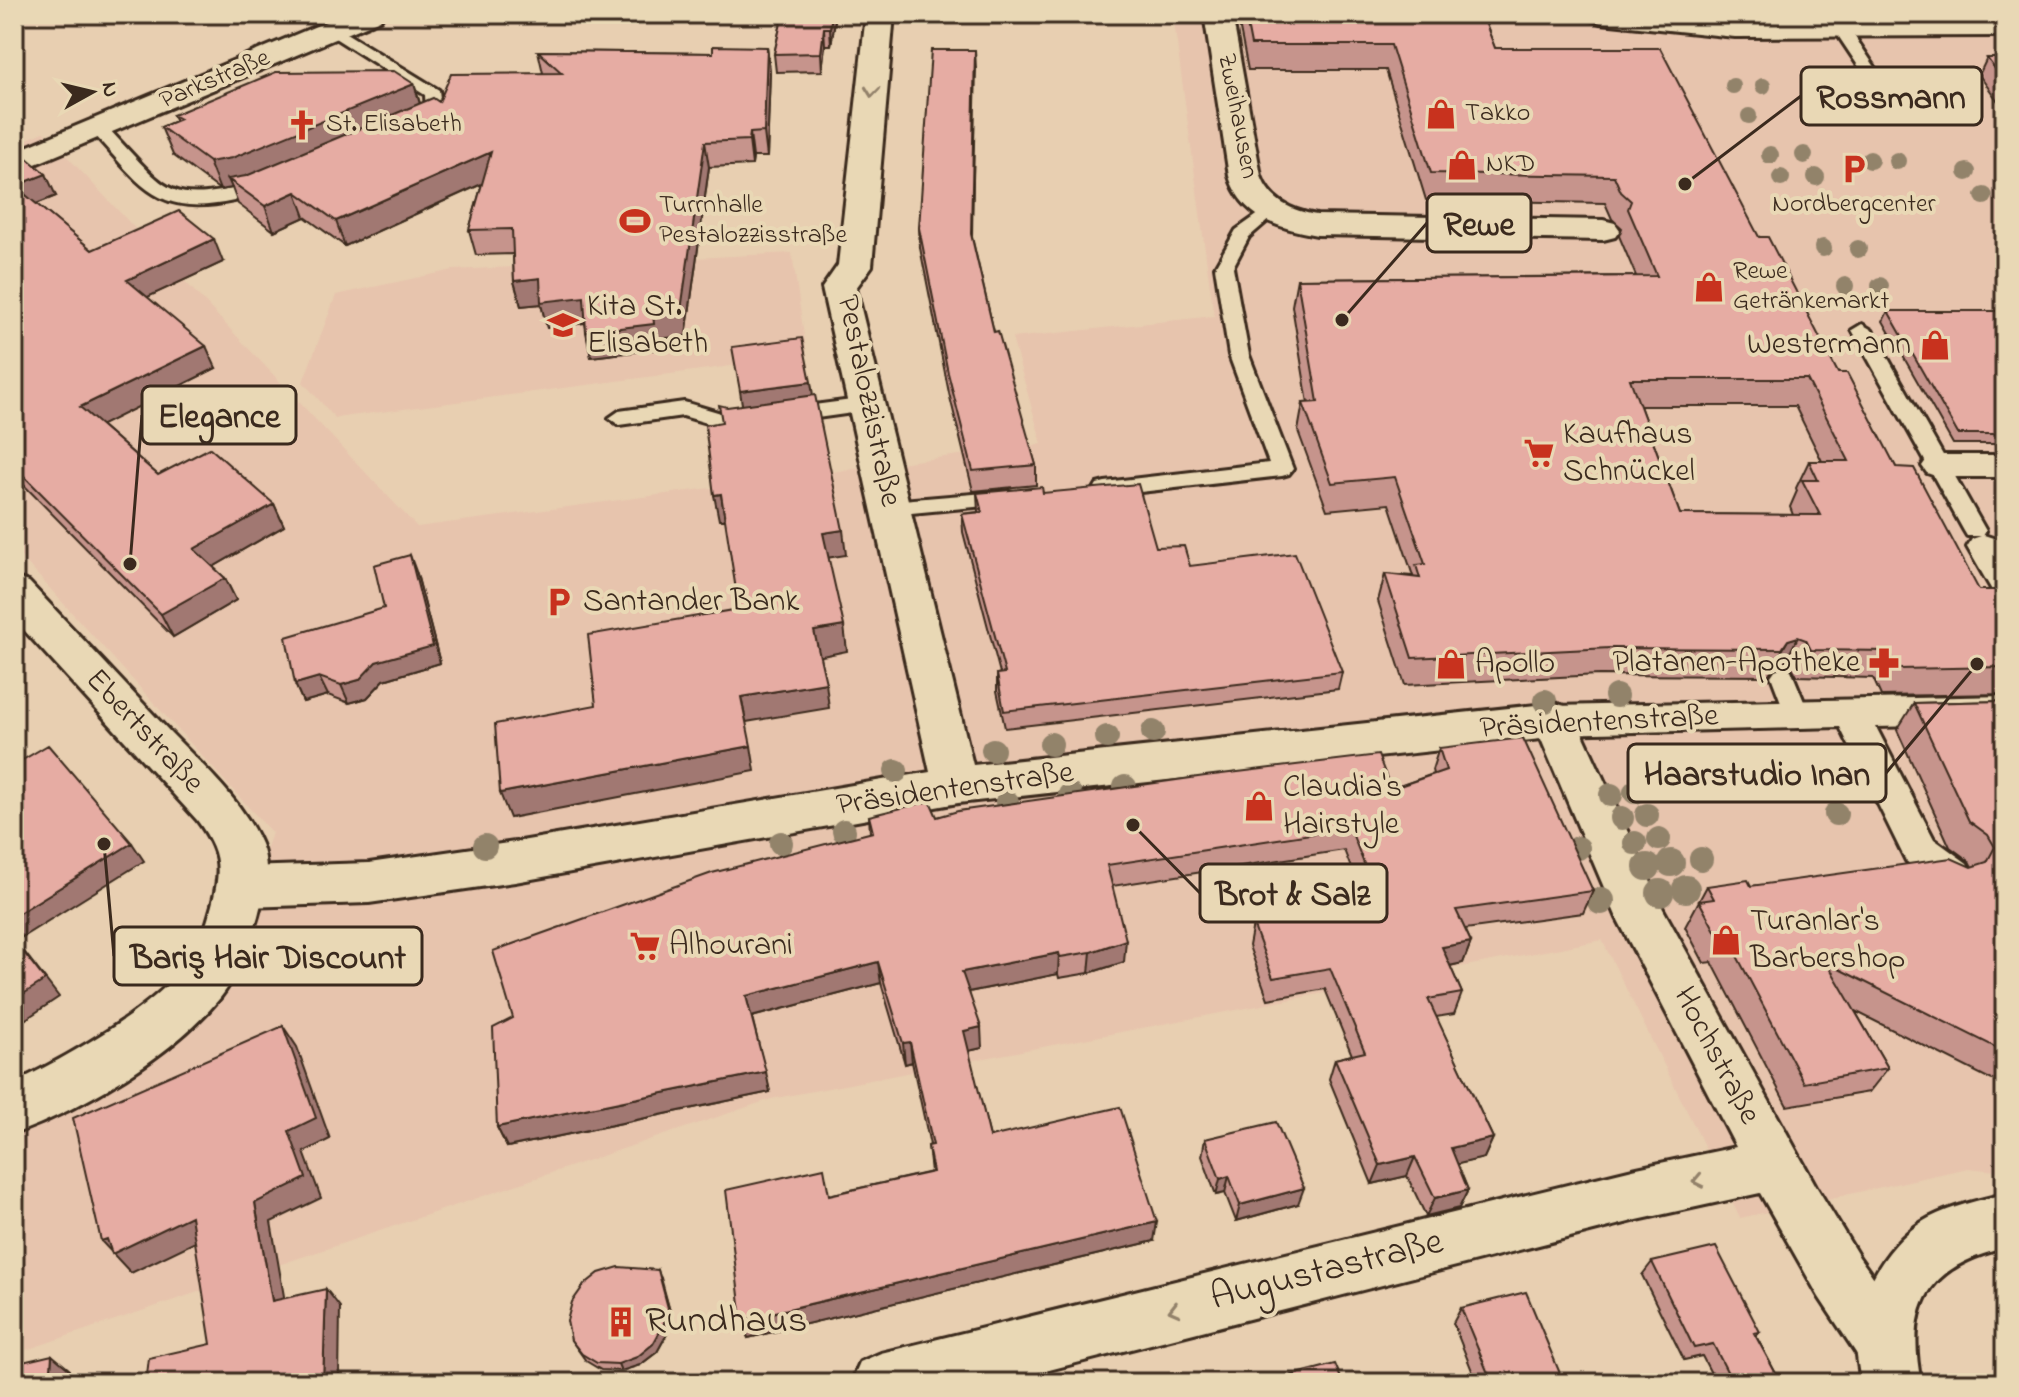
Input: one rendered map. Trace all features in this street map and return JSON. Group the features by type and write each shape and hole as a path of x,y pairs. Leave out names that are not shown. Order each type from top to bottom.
{"street":[{"name":"Parkstraße","path":"14,163 370,14"},
{"name":"Pestalozzistraße","path":"880,14 855,266 839,288 949,761 958,785"},
{"name":"Zweihausen","path":"1218,14 1245,176 1249,188 1270,211 1289,220 1346,227 1603,230"},
{"path":"1601,14 1735,28 2005,27"},
{"path":"1938,466 2005,466"},
{"path":"1980,539 2005,584"},
{"name":"Ebertstraße","path":"14,592 213,807 235,835 243,859 242,887"},
{"name":"Präsidentenstraße","path":"242,887 369,883 530,859 958,785 1555,720 2005,710"},
{"path":"1851,714 1920,850 1953,874"},
{"name":"Hochstraße","path":"1555,720 1642,918 1774,1164 1888,1363"},
{"path":"14,1110 113,1057 159,1023 193,990 204,979 229,930 242,887"},
{"name":"Augustastraße","path":"881,1383 1637,1194 1774,1164"},
{"path":"1888,1363 1890,1311 1901,1284 1917,1263 1941,1242 1973,1228 2005,1221"}],"lane":[{"path":"1841,28 1869,70"},
{"path":"333,30 433,93 434,115 406,127"},
{"path":"99,129 161,193 206,201 248,194 282,179"},
{"path":"1087,491 1282,469 1239,355 1224,267 1242,234 1270,211"},
{"path":"1862,330 1980,539"},
{"path":"619,418 684,409 731,423 867,405"},
{"path":"890,508 1027,496"},
{"path":"1783,676 1798,716"}],"shaded area":[{"path":"1173,14 2005,14 2005,1172 1968,1168 1740,1218 1602,940 771,1099 14,1354 14,1109 117,1061 254,886 272,833 14,549 14,145 44,132 417,527 1042,444 1012,338 1214,316"},
{"name":"Kita St. Elisabeth","path":"792,253 807,356 335,418 303,382 336,295 453,270"}],"building":[{"path":"783,14 832,14 830,28 824,28 821,53 774,54"},
{"path":"1245,14 1482,14 1495,48 1660,48 1759,237 1768,237 1838,373 1847,373 1896,467 1914,468 1979,590 2005,590 2005,667 1898,669 1889,651 1811,650 1806,640 1798,637 1788,640 1782,649 1610,648 1412,658 1385,574 1420,578 1416,565 1425,564 1395,477 1332,483 1303,403 1318,402 1297,279 1657,276 1628,209 1631,201 1621,192 1614,176 1431,173 1391,45 1251,45","holes":["1630,379 1807,379 1849,461 1809,461 1818,480 1802,480 1820,515 1680,514"]},
{"path":"713,46 767,47 764,132 750,133 749,140 705,142 681,310 653,314 654,324 586,332 584,297 541,302 540,278 514,281 512,229 469,230 491,152 336,221 296,192 265,206 228,179 246,176 433,98 439,102 451,74 562,73 538,51 713,53"},
{"path":"931,50 975,50 971,234 994,332 998,331 1036,465 973,471 948,373 919,228"},
{"path":"1987,58 2005,58 2005,82"},
{"path":"394,71 414,84 232,158 209,162 161,127 180,119 173,115 276,72"},
{"path":"14,150 46,174 15,186 92,250 179,211 214,239 127,280 206,346 80,407 158,475 210,448 274,504 194,549 225,578 161,614 14,466"},
{"path":"1888,311 2005,311 2005,434 1958,434"},
{"path":"802,338 811,382 740,391 732,347"},
{"path":"815,395 843,530 823,533 844,626 814,631 826,683 741,697 751,746 500,793 495,724 596,705 588,635 739,609 721,494 714,495 705,425 722,422 719,405 727,407"},
{"path":"1138,484 1156,547 1184,546 1190,566 1295,553 1342,672 1004,711 997,674 1005,673 962,514 982,512 977,493 1042,487 1043,493"},
{"path":"410,555 433,646 376,662 359,680 341,685 319,677 295,684 286,637 384,608 374,565"},
{"path":"2005,701 2005,1052 1827,963 1888,1068 1804,1083 1727,937 1719,938 1699,901 1714,899 1707,886 1748,880 1751,886 1951,858 1971,867 1987,862 1995,847 1988,835 1969,821 1914,703"},
{"path":"1523,738 1593,891 1456,910 1471,942 1442,947 1462,993 1428,999 1493,1138 1451,1148 1468,1190 1435,1198 1415,1157 1380,1165 1335,1059 1365,1052 1330,968 1273,978 1253,924 1379,902 1350,828 1107,865 1126,940 1091,952 1060,957 1059,953 962,972 981,1027 964,1031 990,1137 1120,1107 1157,1222 742,1320 726,1190 824,1168 829,1195 933,1172 928,1146 933,1145 910,1042 903,1043 878,962 746,996 766,1072 497,1127 493,1028 513,1018 493,951 712,873 873,832 869,816 930,801 937,817 958,811 1205,776 1378,755 1391,789 1446,770 1439,748"},
{"path":"48,745 132,843 14,916 14,765"},
{"path":"14,940 45,980 14,1000"},
{"path":"283,1026 316,1118 289,1131 306,1178 255,1203 272,1301 326,1289 323,1383 146,1383 149,1358 211,1344 191,1216 112,1254 107,1239 101,1241 73,1118"},
{"path":"1276,1122 1304,1188 1240,1205 1229,1176 1220,1179 1205,1139"},
{"path":"1716,1247 1760,1332 1754,1333 1781,1383 1733,1383 1713,1344 1694,1348 1652,1262"},
{"name":"Rundhaus","path":"619,1267 658,1270 668,1308 653,1344 637,1357 618,1364 597,1363 582,1354 571,1340 567,1321 572,1302 584,1285 599,1273"},
{"path":"1526,1292 1564,1383 1492,1383 1461,1308"},
{"path":"52,1355 50,1383 14,1383 14,1364"},
{"path":"1335,1364 1343,1383 1266,1383 1266,1382"}],"place":[{"name":"Takko","path":"1441,114"},
{"name":"St. Elisabeth","path":"302,125"},
{"name":"NKD","path":"1462,165"},
{"name":"Nordbergcenter","path":"1854,169"},
{"name":"Rossmann","path":"1685,184"},
{"name":"Turrnhalle Pestalozzisstraße","path":"635,221"},
{"name":"Rewe Getränkemarkt","path":"1709,287"},
{"name":"Rewe","path":"1342,320"},
{"name":"Kita St. Elisabeth","path":"563,325"},
{"name":"Westermann","path":"1935,345"},
{"name":"Kaufhaus Schnückel","path":"1539,453"},
{"name":"Elegance","path":"130,564"},
{"name":"Santander Bank","path":"559,602"},
{"name":"Platanen-Apotheke","path":"1884,663"},
{"name":"Apollo","path":"1451,664"},
{"name":"Haarstudio Inan","path":"1977,664"},
{"name":"Claudia's Hairstyle","path":"1259,806"},
{"name":"Brot & Salz","path":"1133,825"},
{"name":"Bariş Hair Discount","path":"104,844"},
{"name":"Turanlar's Barbershop","path":"1726,940"},
{"name":"Alhourani","path":"645,946"},
{"name":"Rundhaus","path":"621,1322"}]}
